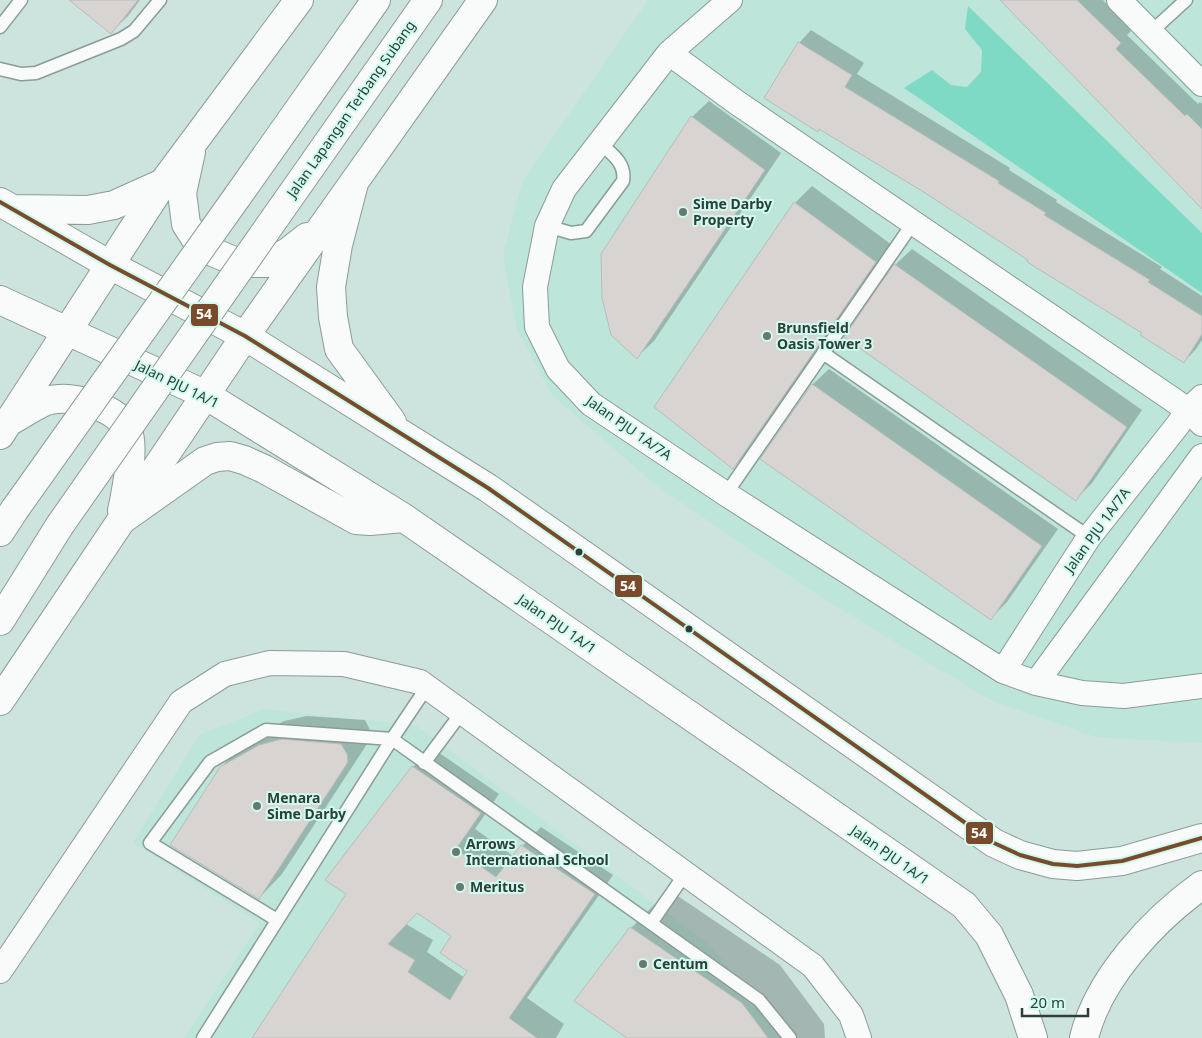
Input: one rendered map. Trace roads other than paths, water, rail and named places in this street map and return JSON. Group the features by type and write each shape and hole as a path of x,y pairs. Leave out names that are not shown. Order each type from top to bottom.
{"main road":[{"path":"4,428 164,183 299,0"},
{"path":"0,532 376,0"},
{"name":"Jalan Lapangan Terbang Subang","path":"0,620 60,525 428,0"},
{"path":"0,701 204,394 483,0"},
{"path":"193,143 182,193 186,224 196,241 215,253 239,263 267,263 288,252 322,226"},
{"path":"354,182 338,246 331,287 334,325 339,349 401,434"},
{"path":"5,205 88,210 114,205 164,183"},
{"path":"5,205 110,265 245,336 488,488 994,843 1020,855 1053,864 1078,866 1122,861 1202,838"},
{"name":"Jalan PJU 1A/1","path":"0,300 204,394 404,518 964,905 990,935 1019,995 1033,1038"},
{"path":"4,428 50,400 75,400 94,404 114,415 128,431 130,454 128,484 120,520"},
{"path":"120,520 205,461 217,457 230,456 264,469 356,520 370,522 404,518"},
{"path":"1084,1038 1086,1027 1110,977 1146,934 1180,900 1202,886"}],"street":[{"name":"Jalan PJU 1A/7A","path":"730,0 669,53 564,189 547,226 535,287 537,327 558,369 590,404 1003,672 1036,683 1082,693 1124,696 1202,686"},
{"path":"1119,0 1202,84"},
{"path":"669,53 736,102 913,223 1197,410"},
{"name":"Jalan PJU 1A/7A","path":"1003,672 1089,537 1178,426 1197,410"},
{"path":"1036,683 1202,456"},
{"path":"0,971 181,702 225,674 270,664 344,664 420,682 813,966 851,1015 859,1038"}],"lane":[{"path":"0,27 21,0"},
{"path":"0,69 21,74 36,73 121,39 134,31 160,0"},
{"path":"1151,32 1186,0"},
{"path":"547,226 571,233 586,231 623,181 624,173 618,160 600,143"},
{"path":"726,494 913,223"},
{"path":"823,353 1089,537"},
{"path":"203,1038 392,739 427,687"},
{"path":"424,763 462,712"},
{"path":"277,920 150,843 210,762 266,730 392,739 759,1000 790,1038"},
{"path":"651,923 685,874"}],"place":[{"name":"Sime Darby Property","path":"683,212"},
{"name":"Brunsfield Oasis Tower 3","path":"767,336"},
{"name":"Menara Sime Darby","path":"257,806"},
{"name":"Arrows International School","path":"456,852"},
{"name":"Meritus","path":"460,887"},
{"name":"Centum","path":"643,964"}]}
